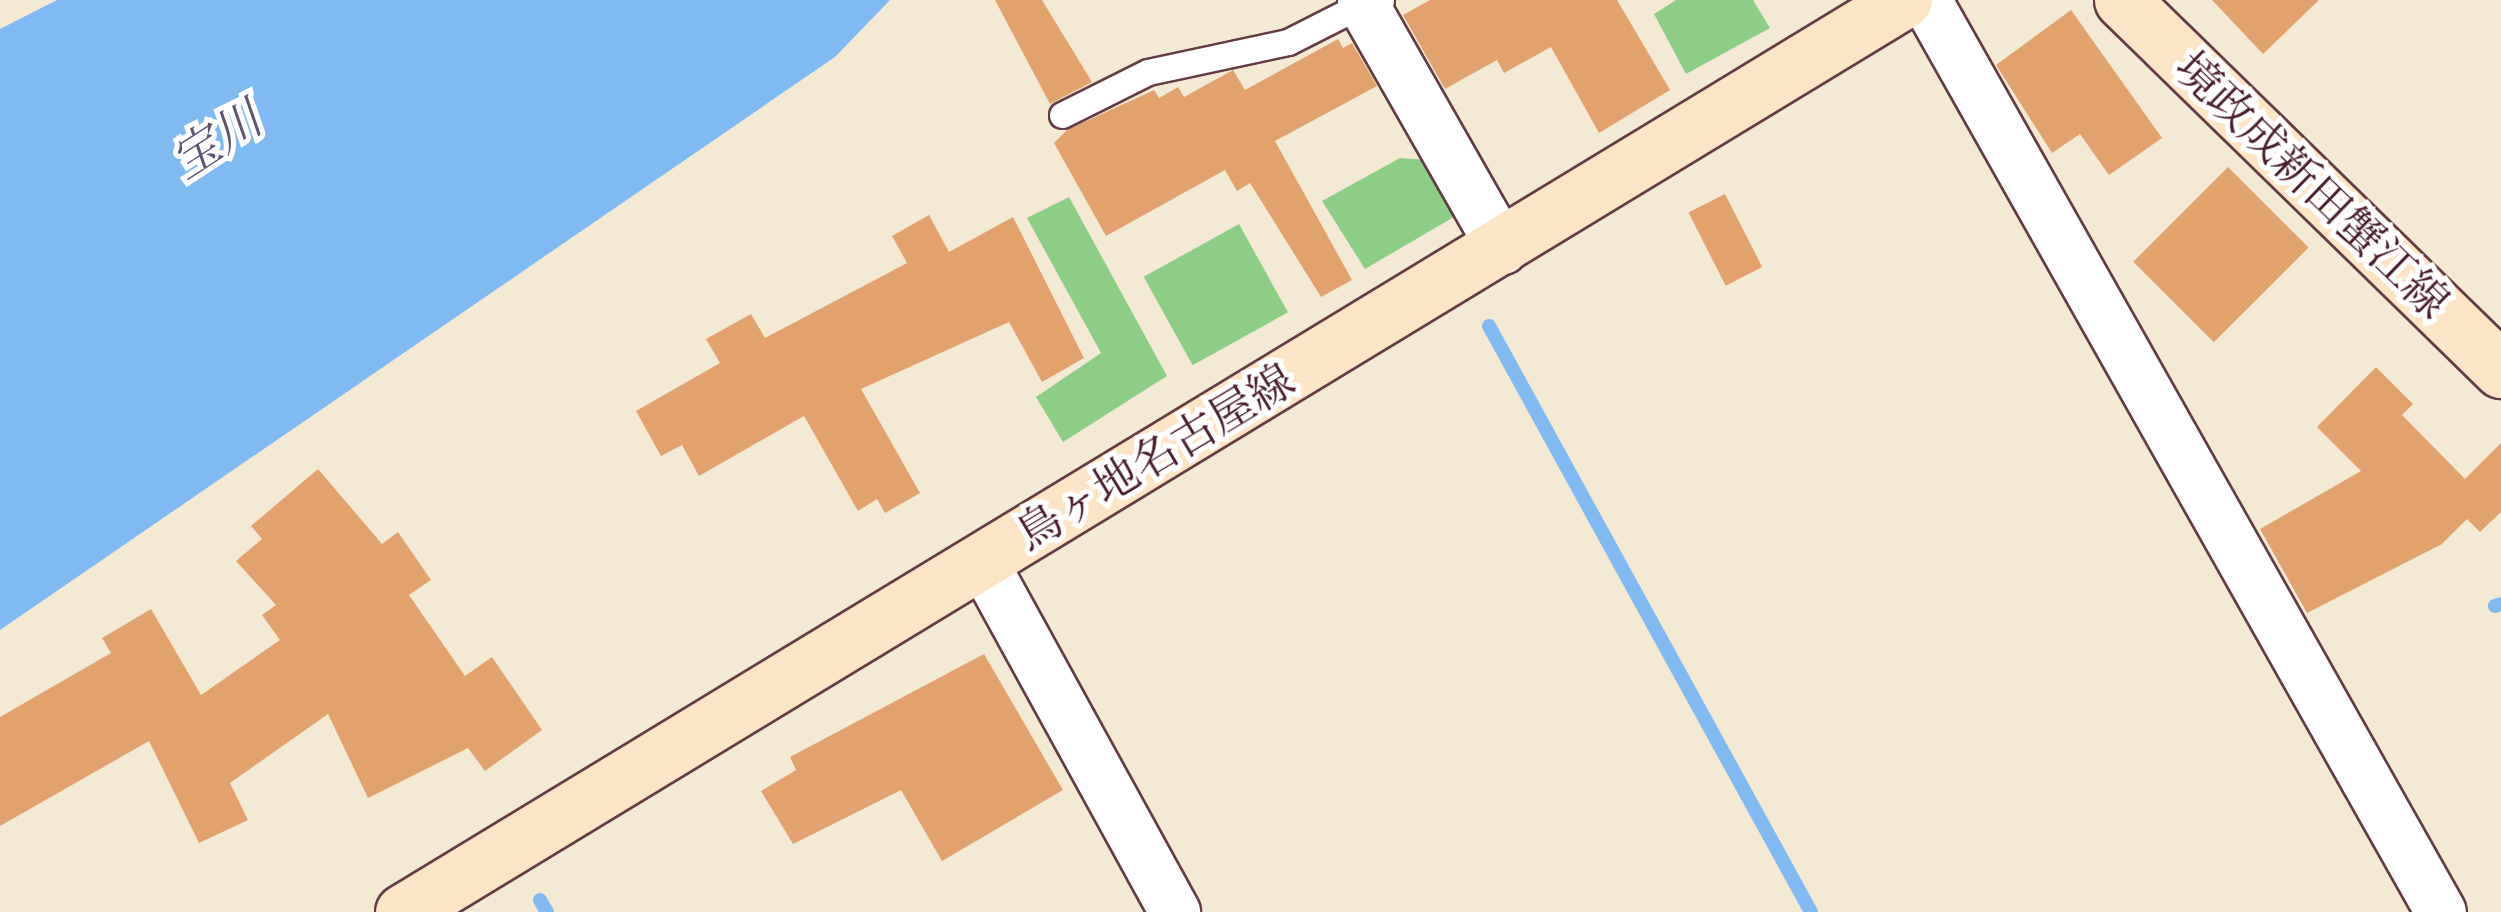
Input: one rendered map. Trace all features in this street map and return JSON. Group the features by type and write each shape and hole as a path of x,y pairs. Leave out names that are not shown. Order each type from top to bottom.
{"main road":[{"name":"鳥ヶ地名古屋線","path":"403,912 1502,250 1904,0"},
{"name":"境政成新田蟹江線","path":"2122,0 2501,370"}],"street":[{"path":"1926,0 2441,912"},
{"path":"1366,2 1502,250"},
{"path":"982,561 1176,912"}],"lane":[{"path":"1062,116 1148,72 1288,42 1366,2"}],"green space":[{"path":"1676,0 1753,0 1770,28 1686,74 1654,14"},
{"path":"1400,158 1429,160 1459,214 1365,269 1322,201"},
{"path":"1069,197 1167,376 1063,442 1036,397 1101,353 1027,218"},
{"path":"1239,224 1288,312 1193,365 1144,277"}],"water":[{"name":"宝川","path":"57,0 890,0 835,57 0,630 0,29"}],"building":[{"path":"995,0 1042,0 1092,82 1050,104"},
{"path":"1430,0 1617,0 1670,90 1599,133 1551,47 1504,73 1497,60 1445,89 1403,15"},
{"path":"2212,0 2319,0 2263,54"},
{"path":"2071,10 2162,138 2109,175 2080,134 2052,153 1996,65"},
{"path":"1338,39 1343,48 1352,43 1377,86 1275,141 1352,280 1321,297 1250,183 1237,191 1225,170 1106,236 1054,143 1067,130 1154,90 1159,98 1178,87 1184,97 1233,70 1245,90"},
{"path":"2228,167 2309,248 2214,342 2133,262"},
{"path":"1725,194 1762,267 1726,286 1688,213"},
{"path":"929,215 949,252 1013,217 1084,358 1042,382 1009,322 861,389 920,493 885,513 877,499 858,511 804,416 699,476 682,445 661,456 636,411 720,363 706,339 751,314 765,338 907,263 892,236"},
{"path":"2376,367 2413,404 2402,415 2465,479 2501,443 2501,512 2480,532 2467,519 2442,544 2307,613 2260,529 2361,471 2317,427"},
{"path":"318,469 382,544 398,532 431,580 409,595 465,676 492,657 542,730 485,771 468,748 368,798 328,714 230,783 248,820 199,843 149,741 0,826 0,717 111,653 102,638 151,609 201,695 280,640 262,615 276,605 236,561 262,539 251,526"},
{"path":"984,654 1063,790 942,861 901,790 793,844 761,791 796,770 790,757"}],"waterway":[{"path":"1489,326 1811,912"},
{"path":"2495,606 2501,604"},
{"path":"540,900 547,912"}]}
